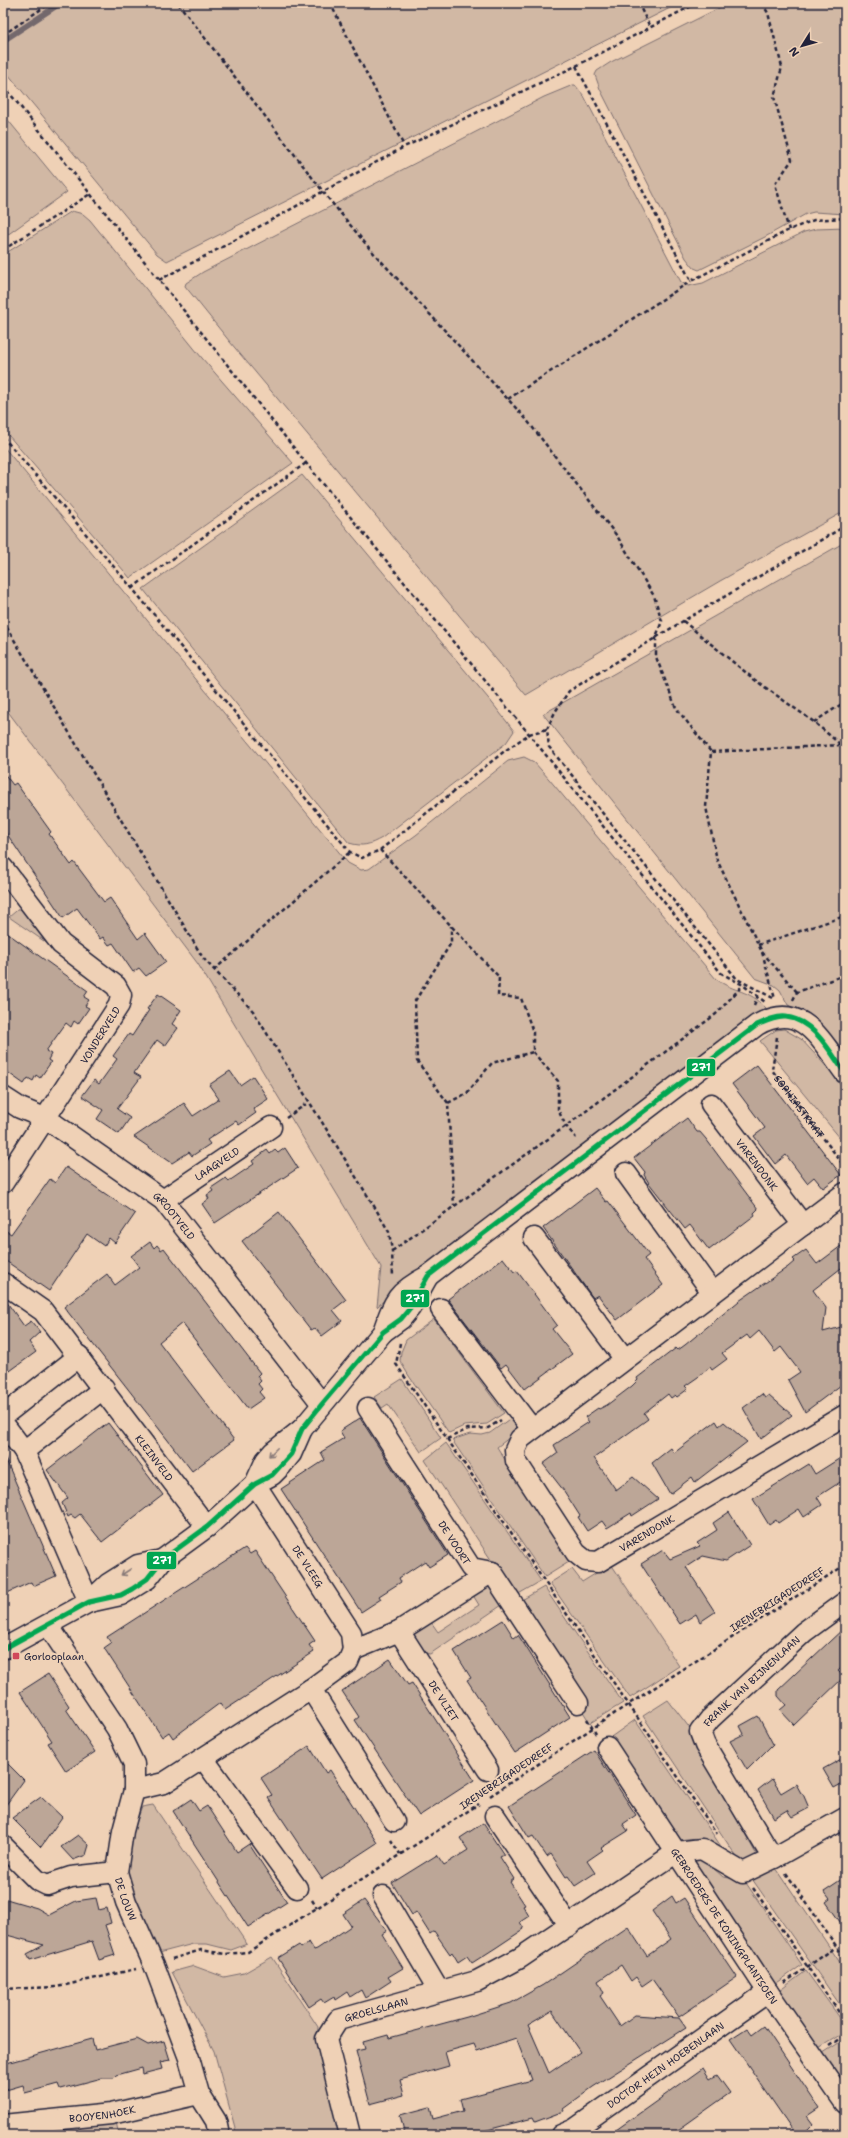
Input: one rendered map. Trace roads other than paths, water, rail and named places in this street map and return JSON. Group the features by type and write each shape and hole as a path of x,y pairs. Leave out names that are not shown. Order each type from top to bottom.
{"street":[{"name":"VONDERVELD","path":"3,868 61,944 116,986 121,995 119,1005 47,1119"},
{"path":"3,1649 89,1602 108,1584 138,1565 162,1560 207,1527 256,1484 272,1475 291,1454 302,1429 322,1404 383,1332 401,1319 410,1308 428,1276 757,1025 783,1012 806,1024 813,1030 845,1073"},
{"path":"3,1097 20,1108 47,1119 3,1183"},
{"name":"VARENDONK","path":"711,1104 803,1225"},
{"name":"GROOTVELD","path":"47,1119 163,1200 322,1404"},
{"name":"LAAGVELD","path":"163,1200 271,1127"},
{"path":"626,1173 712,1292"},
{"name":"VARENDONK","path":"845,1194 624,1358 532,1429 520,1439 515,1450 516,1461 576,1553 586,1561 598,1562 845,1415"},
{"path":"534,1238 624,1358"},
{"name":"KLEINVELD","path":"3,1283 44,1311 104,1388 207,1527"},
{"path":"442,1309 532,1429"},
{"path":"3,1416 78,1356"},
{"path":"24,1451 104,1388"},
{"name":"DE VOORT","path":"368,1408 471,1568 492,1572"},
{"path":"3,1423 24,1451 89,1602"},
{"name":"DE VLEEG","path":"256,1484 351,1633 352,1650"},
{"path":"134,1790 164,1783 311,1689 348,1662 352,1650 399,1631 492,1572 578,1703"},
{"name":"FRANK VAN BIJNENLAAN","path":"774,1858 713,1758 700,1732 710,1719 804,1632 845,1602"},
{"name":"DE LOUW","path":"48,1624 117,1729 134,1764 134,1790 123,1831 117,1872 126,1902 162,1962 199,2094 216,2122 218,2135"},
{"name":"DE VLIET","path":"399,1631 488,1770"},
{"path":"311,1689 394,1821"},
{"name":"GEBROEDERS DE KONINGPLANTSOEN","path":"607,1747 768,1992 845,2103"},
{"path":"203,1758 297,1888"},
{"path":"495,1816 569,1926"},
{"path":"677,1852 702,1849 743,1873 774,1858 845,1818"},
{"path":"3,1846 37,1880 47,1885 71,1877 117,1872"},
{"name":"GROELSLAAN","path":"350,2135 326,2039 338,2020 477,1981 520,1958 677,1852"},
{"path":"383,1896 439,1991"},
{"name":"DOCTOR HEIN HOEBENLAAN","path":"561,2135 574,2129 768,1992"},
{"name":"BOOYENHOEK","path":"3,2125 111,2114 199,2094"}],"waterway":[{"path":"3,41 61,3"}],"place":[{"name":"Gorlooplaan","path":"16,1656"}]}
